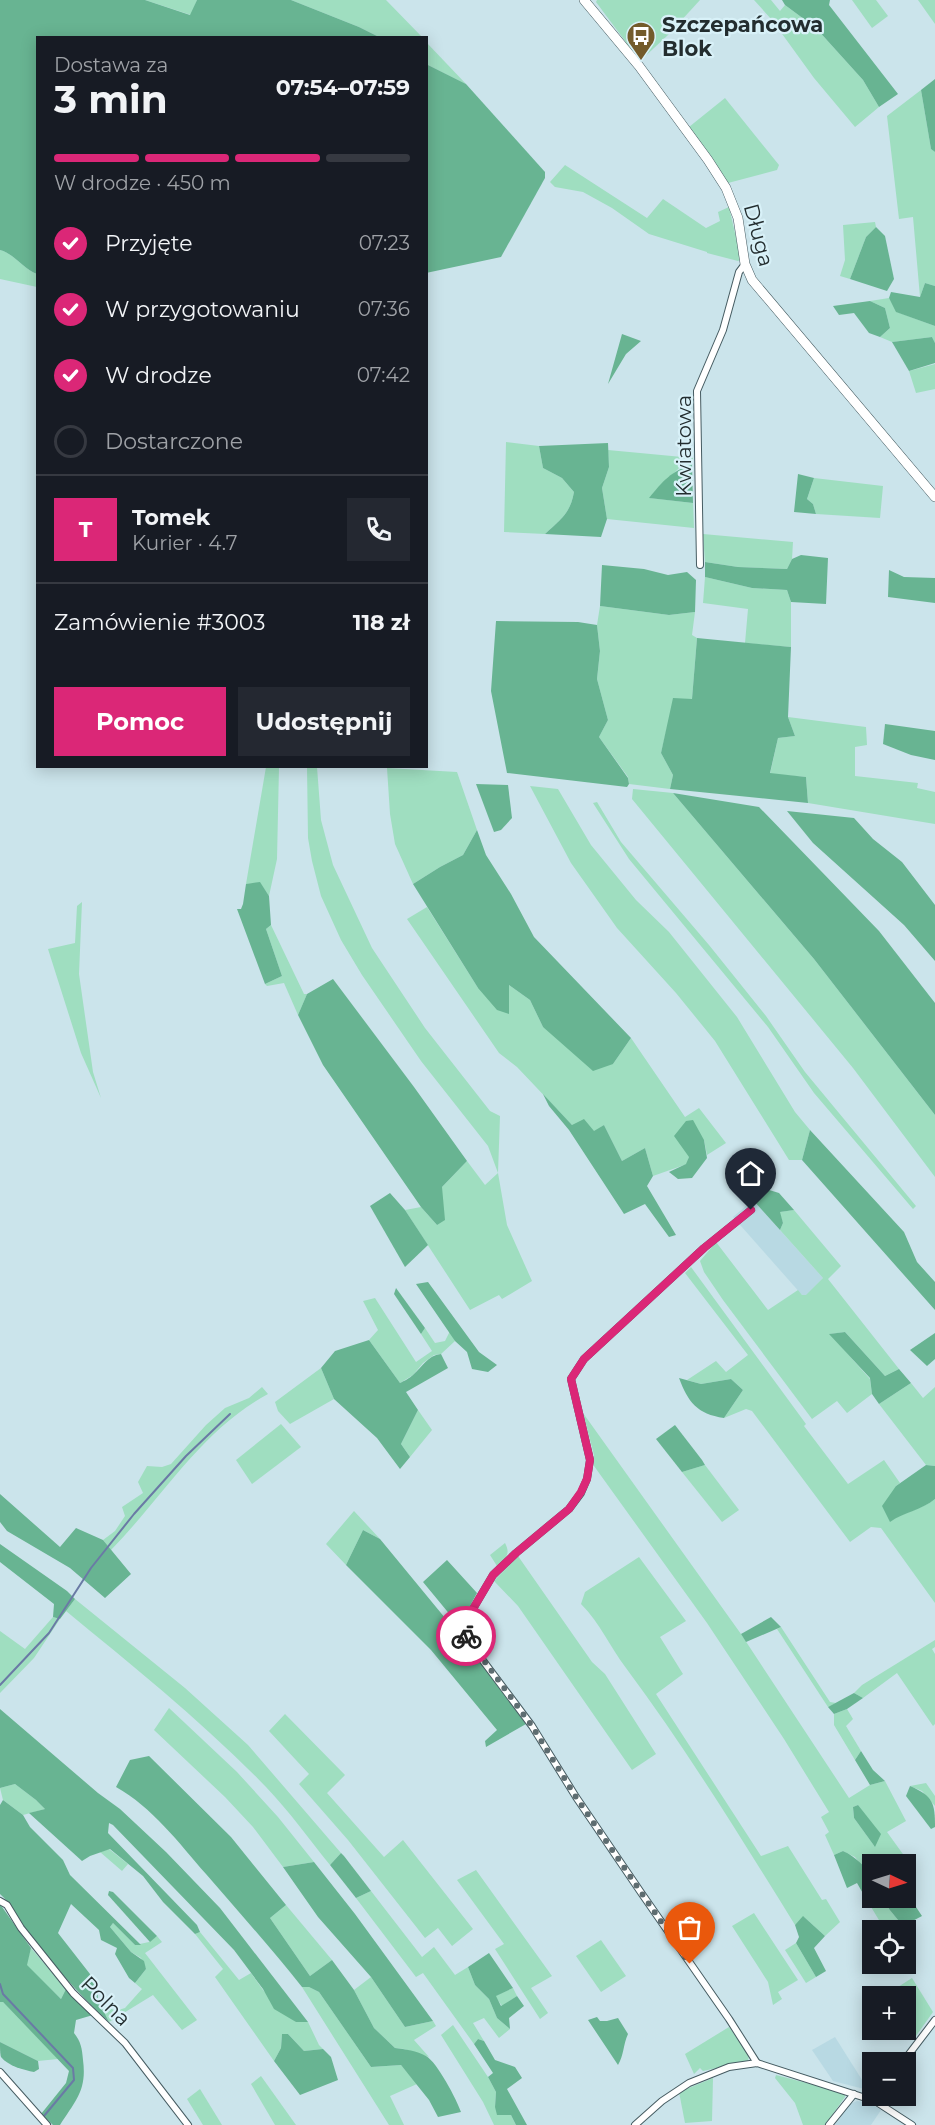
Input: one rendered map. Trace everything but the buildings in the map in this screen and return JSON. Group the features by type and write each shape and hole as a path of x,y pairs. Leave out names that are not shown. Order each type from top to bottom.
{"street":[{"name":"Długa","path":"584,0 639,66 726,188 738,218 745,264 752,280 935,497"},
{"name":"Kwiatowa","path":"700,565 697,391 723,330 739,272 745,264"},
{"path":"751,1210 704,1248 584,1359 571,1379 590,1460 587,1479 569,1509 493,1575 467,1619 466,1638 532,1726 600,1832 757,2063"},
{"name":"Polna","path":"0,1901 7,1905 21,1928 73,1993 124,2043 188,2125"},
{"path":"911,2052 935,2020"},
{"path":"635,2125 662,2101 689,2083 729,2067 757,2063 862,2095"},
{"path":"0,2072 47,2125"},
{"path":"830,2125 854,2094"},
{"path":"887,2106 912,2125"}],"shaded area":[{"path":"753,1200 823,1278 806,1296 802,1295 733,1217"},
{"path":"835,2037 862,2080 862,2088 833,2081 812,2050"},
{"path":"862,2102 862,2106 874,2106 881,2110 871,2125 835,2125 850,2104"}],"green space":[{"path":"0,0 145,0 190,15 197,0 291,0 377,36 36,36 36,274 0,250"},
{"path":"145,0 197,0 191,15"},
{"path":"291,0 386,0 421,36 377,36"},
{"path":"597,0 700,0 640,61 596,2"},
{"path":"754,0 771,0 780,11 785,5 816,28 863,80 879,107 855,127"},
{"path":"782,0 830,0 829,5 898,94 879,107 863,80 816,28 785,5"},
{"path":"852,0 876,0 888,16 872,28"},
{"path":"918,0 935,0 935,24"},
{"path":"428,44 466,84 428,65"},
{"path":"428,65 466,84 545,172 545,178 501,257 428,273"},
{"path":"935,79 935,152 931,149 921,90"},
{"path":"921,90 931,149 935,152 935,286 925,283 920,297 913,217 899,219 887,116"},
{"path":"725,98 779,165 777,170 728,183 689,127"},
{"path":"565,165 647,218 663,199 706,228 720,221 718,212 729,207 741,259 738,261 707,253 649,234 612,208 583,192 555,187 550,182"},
{"path":"875,222 876,227 866,237 850,279 840,276 845,260 843,225"},
{"path":"876,227 885,236 894,279 887,291 850,279 866,237"},
{"path":"0,250 36,274 36,287 0,279"},
{"path":"925,283 935,286 935,326 896,312 889,298 891,292 920,297"},
{"path":"889,298 897,312 935,326 935,343 932,337 892,342 880,337 890,328 885,308 870,301"},
{"path":"870,301 885,308 890,328 880,337 869,333 854,313 839,315 833,306"},
{"path":"622,334 641,341 626,354 608,384"},
{"path":"932,337 935,343 935,363 909,371 892,342"},
{"path":"935,364 935,389 916,393 909,371"},
{"path":"506,442 539,446 543,468 562,478 574,492 567,511 545,534 504,532"},
{"path":"608,443 609,467 602,488 607,519 601,537 545,534 567,511 574,492 562,478 543,468 539,446"},
{"path":"608,450 693,458 692,465 679,468 650,498 693,503 694,528 607,519 602,488 609,467"},
{"path":"692,465 693,503 649,498 668,477"},
{"path":"798,474 814,478 807,499 813,504 816,514 794,512"},
{"path":"814,478 883,486 880,518 816,514 813,504 807,499"},
{"path":"703,534 793,542 792,559 787,569 738,567 705,562"},
{"path":"801,555 828,558 826,604 791,602 787,590 752,588 705,577 705,562 738,567 787,569 792,559"},
{"path":"602,565 644,569 668,575 687,572 696,580 695,612 669,615 600,606"},
{"path":"889,570 904,577 935,578 935,603 888,597"},
{"path":"705,577 752,588 787,590 791,602 791,647 745,643 748,609 703,603"},
{"path":"600,606 669,615 695,612 692,635 697,638 692,699 667,728 661,753 673,775 670,789 629,784 628,777 599,737 608,720 597,679 600,651 597,625"},
{"path":"496,621 578,622 597,625 600,651 597,679 608,720 599,737 628,778 627,787 507,773 491,691"},
{"path":"697,638 791,647 788,717 795,736 778,738 770,773 806,777 808,803 670,789 673,775 661,753 673,698 692,699"},
{"path":"788,717 866,727 867,745 855,747 855,776 918,783 917,788 935,792 935,824 808,803 806,777 770,774 778,738 795,736"},
{"path":"885,724 935,731 935,760 911,755 883,744"},
{"path":"266,768 279,768 277,859 269,896 260,883 246,884"},
{"path":"307,768 317,768 321,820 333,865 372,948 425,1028 490,1111 500,1116 498,1173 488,1146 421,1061 341,940 321,896 308,838"},
{"path":"387,768 457,772 477,830 463,855 413,884 395,844 390,814"},
{"path":"476,784 508,785 512,818 501,830 494,832"},
{"path":"530,786 558,789 591,845 636,900 669,932 737,1017 795,1112 810,1130 802,1160 789,1160 715,1041 676,993 617,928 571,863"},
{"path":"633,789 673,793 814,959 935,1115 935,1177 853,1068 632,799"},
{"path":"673,793 759,807 879,931 935,1003 935,1115 814,959"},
{"path":"597,802 621,842 766,1016 805,1072 916,1206 913,1209 814,1093 768,1027 629,859 593,803"},
{"path":"787,811 854,818 873,839 902,862 935,905 935,961 904,925 813,843"},
{"path":"477,830 486,855 511,894 534,937 631,1038 613,1064 593,1071 543,1027 530,1000 509,985 509,1014 497,1010 478,988 413,884 463,855"},
{"path":"260,882 269,896 271,925 266,929 282,976 265,984 237,909 241,909 243,904 246,884"},
{"path":"82,902 79,974 93,1072 101,1098 81,1053 48,949 75,943 77,906"},
{"path":"427,907 478,988 509,985 530,1000 543,1027 613,1064 631,1038 685,1117 699,1108 726,1143 707,1155 704,1140 689,1157 687,1164 653,1176 645,1148 622,1161 604,1125 594,1132 572,1125 517,1067 499,1053 407,919"},
{"path":"271,925 304,994 307,994 298,1015 284,983 267,986 265,984 282,976 266,929"},
{"path":"333,979 467,1161 442,1187 445,1220 437,1225 421,1207 323,1065 298,1015 307,994"},
{"path":"543,1094 572,1125 584,1119 594,1131 604,1125 622,1161 645,1148 653,1176 647,1186 676,1235 669,1237 645,1204 624,1214"},
{"path":"693,1120 704,1140 707,1158 692,1178 678,1179 669,1172 686,1164 689,1157 674,1136 686,1121"},
{"path":"810,1130 904,1232 917,1262 935,1282 935,1310 802,1160"},
{"path":"467,1161 485,1185 498,1173 507,1225 532,1281 502,1299 499,1295 470,1310 405,1210 421,1207 437,1225 442,1187"},
{"path":"766,1189 779,1193 794,1210 780,1212 783,1223 780,1230 753,1200"},
{"path":"390,1193 405,1210 428,1245 405,1267 370,1206"},
{"path":"794,1210 841,1266 828,1279 899,1369 885,1376 845,1332 830,1334 870,1379 872,1394 847,1413 837,1401 812,1419 723,1300 704,1272 700,1261 716,1242 768,1310 798,1290 802,1295 806,1295 823,1278 780,1230 783,1223 779,1212"},
{"path":"691,1267 848,1484 884,1460 900,1483 896,1486 890,1521 935,1499 935,1603 881,1528 871,1527 850,1542 752,1411 746,1409 724,1418 743,1390 731,1379 701,1384 687,1380 716,1361 726,1372 748,1355 685,1273"},
{"path":"428,1282 479,1352 497,1365 488,1372 472,1369 467,1352 455,1341 416,1284"},
{"path":"396,1288 425,1328 421,1334 394,1294"},
{"path":"375,1298 416,1362 432,1351 421,1334 425,1328 435,1343 445,1341 450,1331 455,1341 441,1354 434,1355 423,1363 413,1375 400,1383 369,1340 378,1330 363,1301"},
{"path":"845,1332 885,1376 899,1369 911,1383 879,1404 872,1394 870,1378 829,1334"},
{"path":"935,1333 935,1359 927,1366 910,1350"},
{"path":"369,1340 400,1383 412,1376 436,1355 441,1354 448,1368 406,1392 418,1410 401,1444 410,1457 400,1469 377,1438 334,1399 321,1368 335,1351"},
{"path":"321,1368 334,1399 290,1424 278,1411 275,1402"},
{"path":"679,1378 701,1384 731,1379 743,1390 724,1418 707,1413 695,1406 686,1394"},
{"path":"911,1383 923,1398 935,1387 935,1466 926,1465 879,1404"},
{"path":"262,1387 268,1394 244,1409 203,1445 111,1550 103,1540 115,1531 125,1516 122,1507 143,1493 138,1482 147,1466 162,1467 171,1464 206,1425 225,1408 249,1398"},
{"path":"418,1410 432,1430 410,1457 401,1444"},
{"path":"583,1413 741,1634 849,1798 870,1785 885,1781 906,1821 887,1832 903,1854 862,1854 862,1866 855,1857 843,1851 834,1855 825,1835 829,1832 821,1817 829,1812 784,1739 707,1623 594,1466 594,1455","holes":["858,1805 875,1847 854,1818 853,1807"]},
{"path":"281,1424 301,1447 252,1484 236,1460"},
{"path":"675,1425 705,1465 682,1472 656,1439"},
{"path":"705,1465 739,1510 722,1522 682,1472"},
{"path":"926,1465 935,1466 935,1499 890,1522 882,1506 896,1486"},
{"path":"0,1494 60,1547 76,1528 103,1540 131,1574 105,1598 70,1568 7,1531 0,1522"},
{"path":"354,1511 380,1539 363,1530 346,1565 326,1544"},
{"path":"363,1530 380,1539 464,1641 526,1724 486,1747 485,1741 497,1730 431,1650 346,1565"},
{"path":"505,1543 507,1553 497,1566 490,1555"},
{"path":"0,1544 75,1599 60,1619 53,1617 54,1604 0,1562"},
{"path":"518,1556 592,1662 605,1674 656,1754 632,1770 518,1606 494,1581"},
{"path":"639,1557 686,1621 660,1637 683,1674 656,1694 761,1856 788,1846 822,1900 826,1899 840,1922 825,1936 804,1917 795,1925 692,1762 594,1619 581,1604 585,1592"},
{"path":"447,1560 477,1593 464,1617 461,1628 423,1582"},
{"path":"75,1599 185,1688 248,1745 341,1853 330,1865 283,1806 242,1763 168,1696 66,1611"},
{"path":"53,1617 60,1619 34,1658 0,1693 0,1631 25,1649"},
{"path":"771,1617 781,1627 746,1642 741,1634"},
{"path":"781,1627 830,1702 836,1703 828,1707 777,1629"},
{"path":"935,1640 935,1647 932,1649 935,1654 935,1724 933,1726 897,1673 863,1698 854,1693 862,1685"},
{"path":"854,1693 863,1698 847,1709 834,1714 828,1707"},
{"path":"169,1708 237,1772 278,1817 314,1862 283,1867 253,1827 225,1797 154,1730"},
{"path":"0,1709 120,1809 166,1852 220,1908 308,2022 296,2022 274,2009 263,1989 234,1950 113,1825 109,1823 108,1833 197,1925 200,1932 195,1934 163,1902 143,1876 110,1849 82,1861 29,1813 45,1809 36,1800 15,1784 0,1788"},
{"path":"847,1709 853,1719 846,1726 861,1751 855,1760 834,1725 834,1714"},
{"path":"285,1714 345,1775 327,1793 384,1857 403,1840 473,1929 452,1946 438,1928 425,1938 348,1840 299,1784 309,1774 269,1731"},
{"path":"861,1751 873,1770 885,1781 870,1785 855,1760"},
{"path":"149,1756 231,1837 286,1905 270,1918 310,1976 332,1960 354,1990 374,2028 395,2048 426,2056 436,2066 446,2082 461,2112 438,2117 429,2100 401,2065 371,2067 319,1992 309,1987 302,1987 164,1826 129,1795 116,1787 130,1760"},
{"path":"926,1783 935,1796 935,1806 922,1791 910,1786"},
{"path":"15,1784 45,1809 23,1815 3,1800 0,1788"},
{"path":"910,1786 924,1793 931,1801 935,1827 931,1829 906,1796"},
{"path":"3,1800 23,1815 30,1827 63,1860 70,1875 141,1945 135,1945 113,1923 110,1927 131,1952 144,1961 146,1969 135,1983 129,1978 115,1954 117,1948 101,1940 99,1930 71,1904 58,1933 97,1983 98,2000 109,2022 55,1965 0,1894 0,1805"},
{"path":"858,1805 881,1834 875,1847 854,1818 853,1807"},
{"path":"109,1849 128,1864 122,1871 100,1852"},
{"path":"843,1851 862,1865 862,1892 857,1883 847,1888 834,1855"},
{"path":"341,1853 371,1891 356,1898 330,1865"},
{"path":"314,1862 433,2021 405,2027 371,1977 318,1917 283,1867"},
{"path":"476,1870 552,1976 531,1988 548,2013 540,2019 495,1949 504,1944 457,1880"},
{"path":"109,1891 113,1892 157,1936 150,1942 108,1895"},
{"path":"371,1891 422,1957 434,1947 455,1975 468,1967 475,1985 489,1999 497,2018 510,2029 499,2038 484,2018 473,2023 484,2041 478,2039 474,2044 423,1973 416,1977 356,1898"},
{"path":"0,1904 31,1948 27,1965 61,1999 66,1989 93,2015 76,2020 74,2033 82,2049 84,2070 82,2087 60,2125 53,2125 41,2114 66,2083 69,2071 3,2002 0,2002"},
{"path":"286,1905 332,1960 310,1976 270,1918"},
{"path":"916,1907 922,1916 914,1920 898,1920 889,1909"},
{"path":"872,1908 889,1908 898,1920 879,1920"},
{"path":"754,1913 798,1980 778,1992 782,1999 773,2005 768,1982 732,1926"},
{"path":"803,1916 825,1936 814,1948 826,1971 816,1977 796,1943 799,1937 795,1925"},
{"path":"113,1923 135,1945 149,1942 157,1936 162,1942 145,1953 197,2020 182,2030 153,1995 109,2022 98,2000 115,2011 125,2008 142,1989 135,1983 146,1969 141,1958 131,1952 110,1927"},
{"path":"200,1932 239,1980 251,1973 263,1990 296,2022 308,2022 323,2049 304,2051 288,2034 282,2034 281,2048 274,2061 215,1977 223,1969 195,1934"},
{"path":"601,1940 626,1976 601,1992 576,1956"},
{"path":"796,1943 816,1977 806,1983 785,1950"},
{"path":"31,1948 66,1989 61,1999 26,1965"},
{"path":"489,1953 513,1988 496,1996 501,2006 517,1996 524,2006 509,2018 510,2029 497,2018 489,1999 475,1985 468,1967"},
{"path":"371,1977 405,2027 433,2021 436,2026 414,2040 429,2057 395,2048 374,2028 354,1990"},
{"path":"912,1978 933,2012 916,2036 916,1986 900,1986"},
{"path":"302,1987 309,1987 319,1992 371,2067 401,2065 417,2084 390,2096 404,2125 389,2125"},
{"path":"513,1988 517,1996 502,2006 495,1996"},
{"path":"0,2002 3,2002 58,2059 38,2061 0,2042"},
{"path":"597,2017 600,2021 618,2018 628,2034 618,2065 588,2020"},
{"path":"453,2025 496,2092 495,2107 511,2115 516,2125 494,2125 483,2102 441,2035"},
{"path":"729,2027 749,2055 748,2061 703,2071 700,2068 694,2074 685,2054"},
{"path":"282,2034 288,2034 304,2051 323,2049 331,2057 338,2080 300,2095 274,2061 281,2048"},
{"path":"478,2039 484,2041 495,2060 515,2067 522,2078 507,2089 527,2125 516,2125 511,2115 497,2115 496,2092 488,2077 493,2073 474,2044"},
{"path":"0,2042 38,2061 39,2069 34,2072 8,2063 1,2057"},
{"path":"776,2075 845,2093 845,2097 825,2125 803,2125 795,2103 775,2078"},
{"path":"261,2076 296,2125 275,2125 251,2084"},
{"path":"713,2078 712,2121 685,2123 679,2092"},
{"path":"200,2089 222,2125 203,2125 187,2099"}],"waterway":[{"path":"0,1685 49,1633 91,1568 134,1514 186,1456 230,1414"},
{"path":"0,1984 3,1994 73,2068 74,2080 44,2116"}],"way so far":[{"path":"466,1636 532,1726 576,1797 690,1964"}],"place":[{"name":"Szczepańcowa Blok","path":"641,62"}],"route":[{"path":"466,1636 467,1619 493,1575 569,1509 587,1479 590,1460 571,1379 584,1359 704,1248 751,1210"}]}
